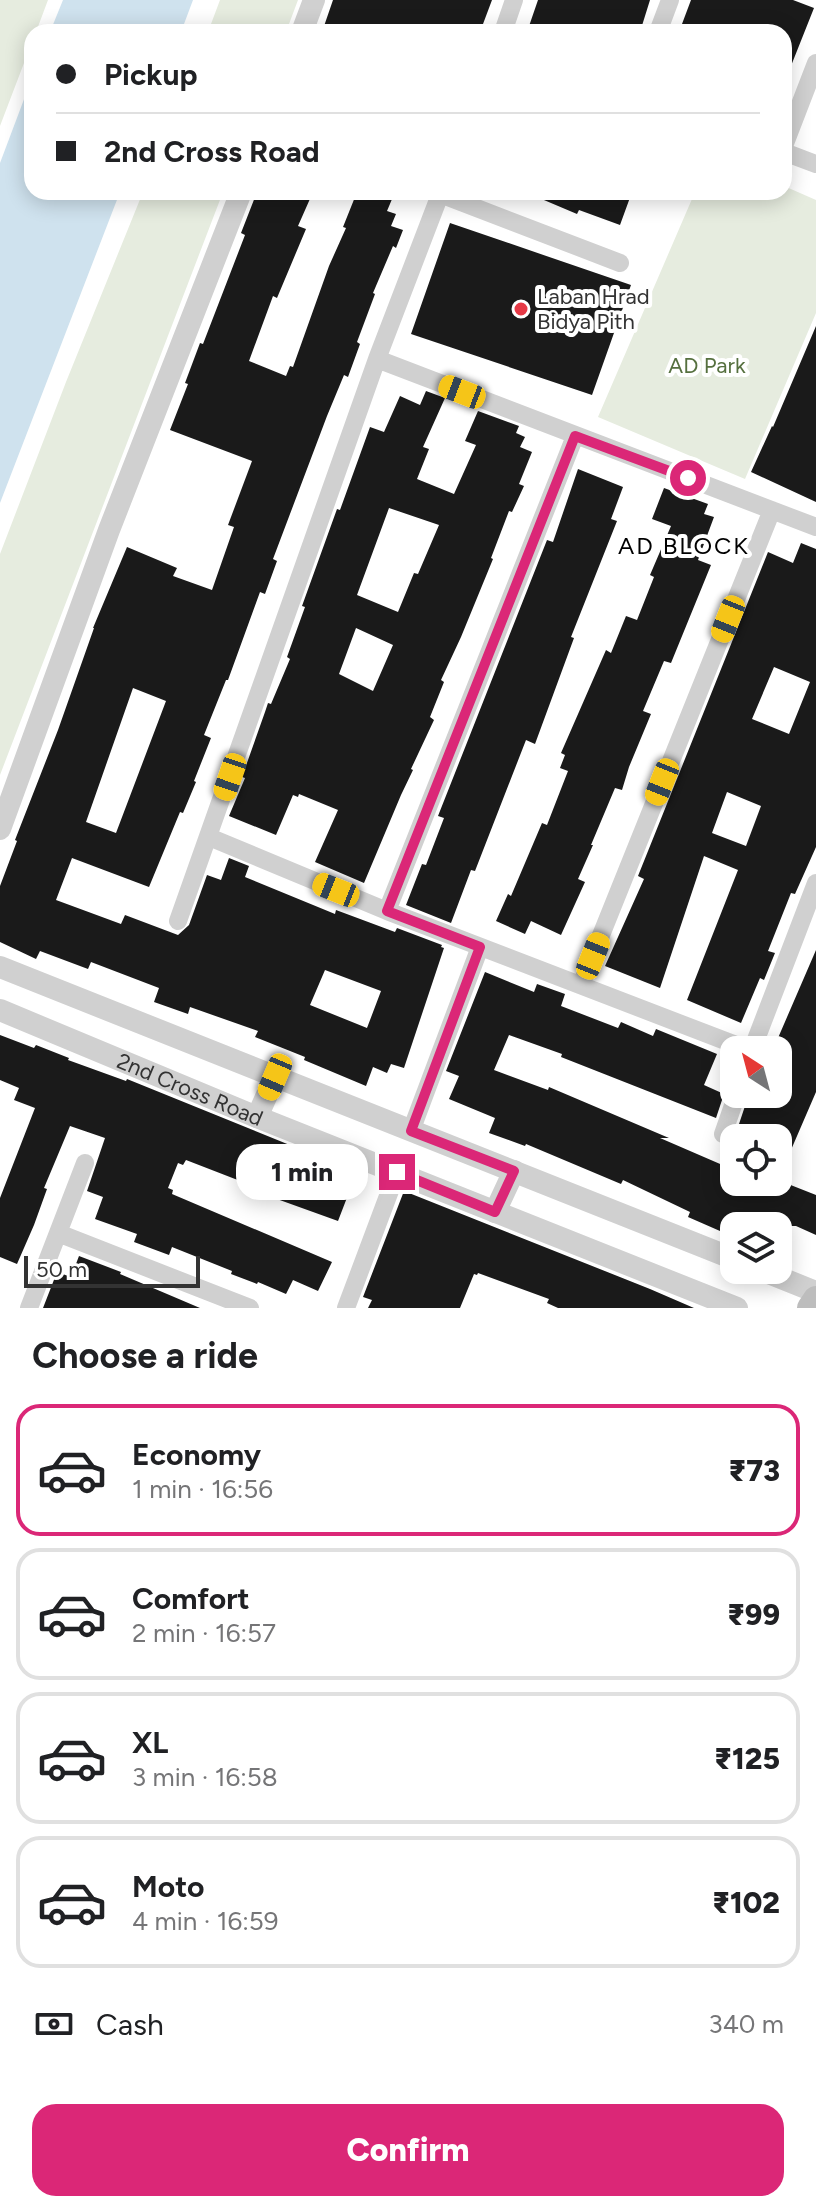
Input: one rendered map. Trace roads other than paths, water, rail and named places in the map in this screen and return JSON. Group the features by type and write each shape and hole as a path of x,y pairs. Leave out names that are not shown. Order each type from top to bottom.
{"main road":[{"path":"810,1308 816,1299"}],"street":[{"path":"305,24 314,0"},
{"path":"506,24 514,0"},
{"path":"661,24 670,0"},
{"path":"792,128 816,63"},
{"path":"792,153 816,164"},
{"path":"0,829 103,545 238,200"},
{"path":"178,921 436,200"},
{"path":"457,200 620,263"},
{"path":"377,359 816,527"},
{"path":"387,911 575,436"},
{"path":"581,985 772,510"},
{"path":"209,837 387,911 720,1038"},
{"path":"756,1036 816,883"},
{"path":"411,1131 480,947"},
{"path":"0,967 720,1253"},
{"name":"2nd Cross Road","path":"0,1010 257,1117 737,1308"},
{"path":"257,1117 275,1077"},
{"path":"29,1308 85,1163"},
{"path":"495,1212 514,1171"},
{"path":"346,1308 397,1172"},
{"path":"58,1233 250,1308"},
{"path":"792,1282 816,1292"}],"water":[{"path":"63,0 193,0 184,24 53,24"},
{"path":"24,99 24,200 117,200 0,503 0,163"}],"place":[{"name":"Laban Hrad Bidya Pith","path":"521,309"}],"district":[{"name":"AD BLOCK","path":"684,546"}],"park label":[{"name":"AD Park","path":"707,365"}]}
